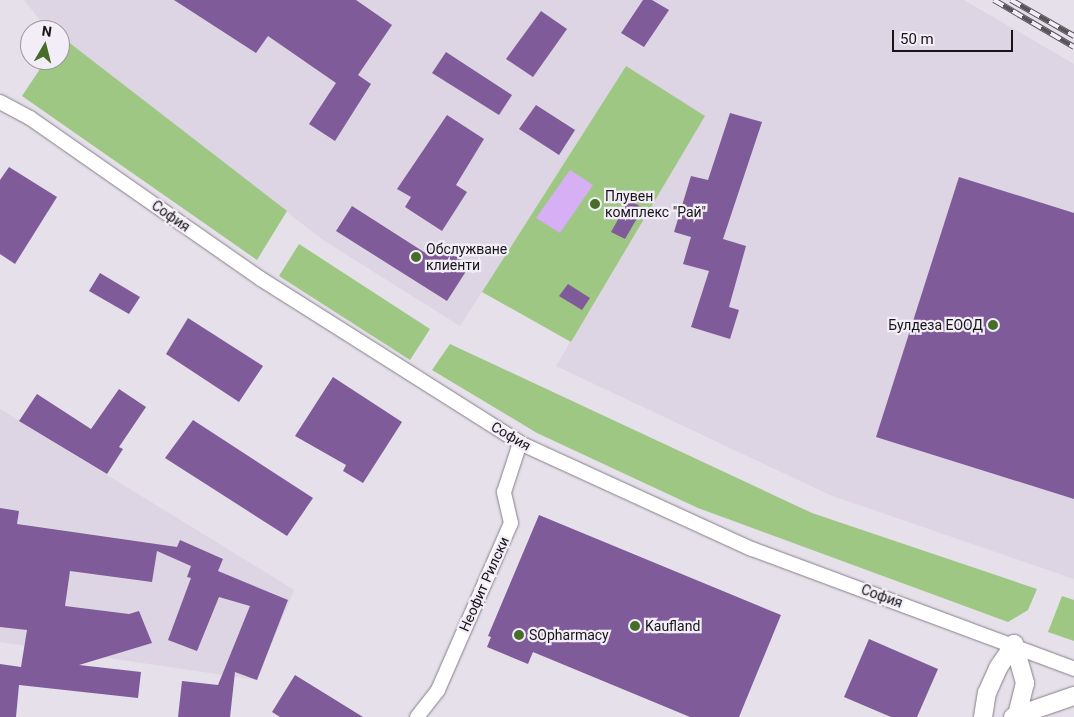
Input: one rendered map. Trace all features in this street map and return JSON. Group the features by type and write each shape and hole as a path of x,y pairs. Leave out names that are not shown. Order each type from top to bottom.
{"street":[{"name":"София","path":"0,102 30,118 261,279 520,443 752,549 1014,644 1074,668"},
{"name":"Неофит Рилски","path":"417,717 438,690 511,523 504,492 520,443"},
{"path":"1014,644 1025,683 1015,716"},
{"path":"983,717 987,693 998,668 1014,644"},
{"path":"1015,716 1074,696"}],"shaded area":[{"path":"24,0 964,0 1074,64 1074,579 830,495 556,366 705,116 625,67 460,326 323,240 70,43 70,20 40,20"},
{"path":"570,170 593,185 560,233 536,218"},
{"path":"0,409 294,590 257,680 0,642"}],"green space":[{"path":"70,43 287,211 257,260 22,96 39,70 70,70"},
{"name":"Плувен комплекс \"Рай\"","path":"626,66 705,116 571,342 482,292"},
{"path":"299,244 430,329 410,360 279,276"},
{"path":"450,344 812,513 1037,589 1028,610 1008,622 698,508 537,433 432,370"},
{"path":"1062,596 1074,600 1074,641 1048,632"}],"building":[{"path":"174,0 356,0 392,25 358,75 371,84 335,141 309,124 336,83 268,36 256,53"},
{"path":"643,0 652,0 669,10 644,47 621,33"},
{"path":"541,11 567,29 533,77 506,59"},
{"path":"446,52 512,95 499,115 432,73"},
{"path":"536,105 575,130 559,155 519,129"},
{"path":"730,113 762,122 723,239 746,246 729,307 739,310 730,339 691,327 709,271 683,264 691,237 674,232 691,176 708,180"},
{"path":"447,115 484,139 456,185 467,192 442,231 405,207 411,197 397,189"},
{"path":"9,167 57,197 15,264 0,254 0,180"},
{"name":"Булдеза ЕООД","path":"959,177 1074,213 1074,499 876,437"},
{"path":"629,200 643,208 625,239 611,232"},
{"name":"Обслужване клиенти","path":"352,206 427,254 434,243 470,265 447,301 336,231"},
{"path":"100,273 140,297 129,314 89,291"},
{"path":"568,284 590,298 582,310 559,296"},
{"path":"188,318 263,366 239,402 166,354"},
{"path":"333,377 402,422 363,483 343,471 346,465 295,436"},
{"path":"119,389 146,407 119,447 123,449 107,474 19,421 37,394 91,429"},
{"path":"193,420 313,498 287,536 165,458"},
{"path":"0,508 19,511 17,524 177,547 180,540 223,559 218,571 288,600 257,680 235,672 230,717 178,717 182,681 218,685 250,606 219,597 197,651 168,640 191,578 187,577 191,566 157,551 152,582 70,571 65,606 129,614 139,611 152,643 79,665 141,672 138,698 19,685 16,717 0,717 0,664 21,667 27,630 0,627"},
{"name":"Kaufland","path":"539,515 781,615 739,717 690,717 533,652 528,664 487,647 491,637 488,636"},
{"path":"869,639 938,669 917,717 891,717 844,697"},
{"path":"295,675 363,717 280,717 272,712"}],"railway":[{"path":"994,0 1074,47"},
{"path":"1011,0 1074,36"}],"place":[{"name":"Плувен комплекс \"Рай\"","path":"595,204"},
{"name":"Обслужване клиенти","path":"416,257"},
{"name":"Булдеза ЕООД","path":"993,325"},
{"name":"Kaufland","path":"635,626"},
{"name":"SOpharmacy","path":"519,635"}]}
